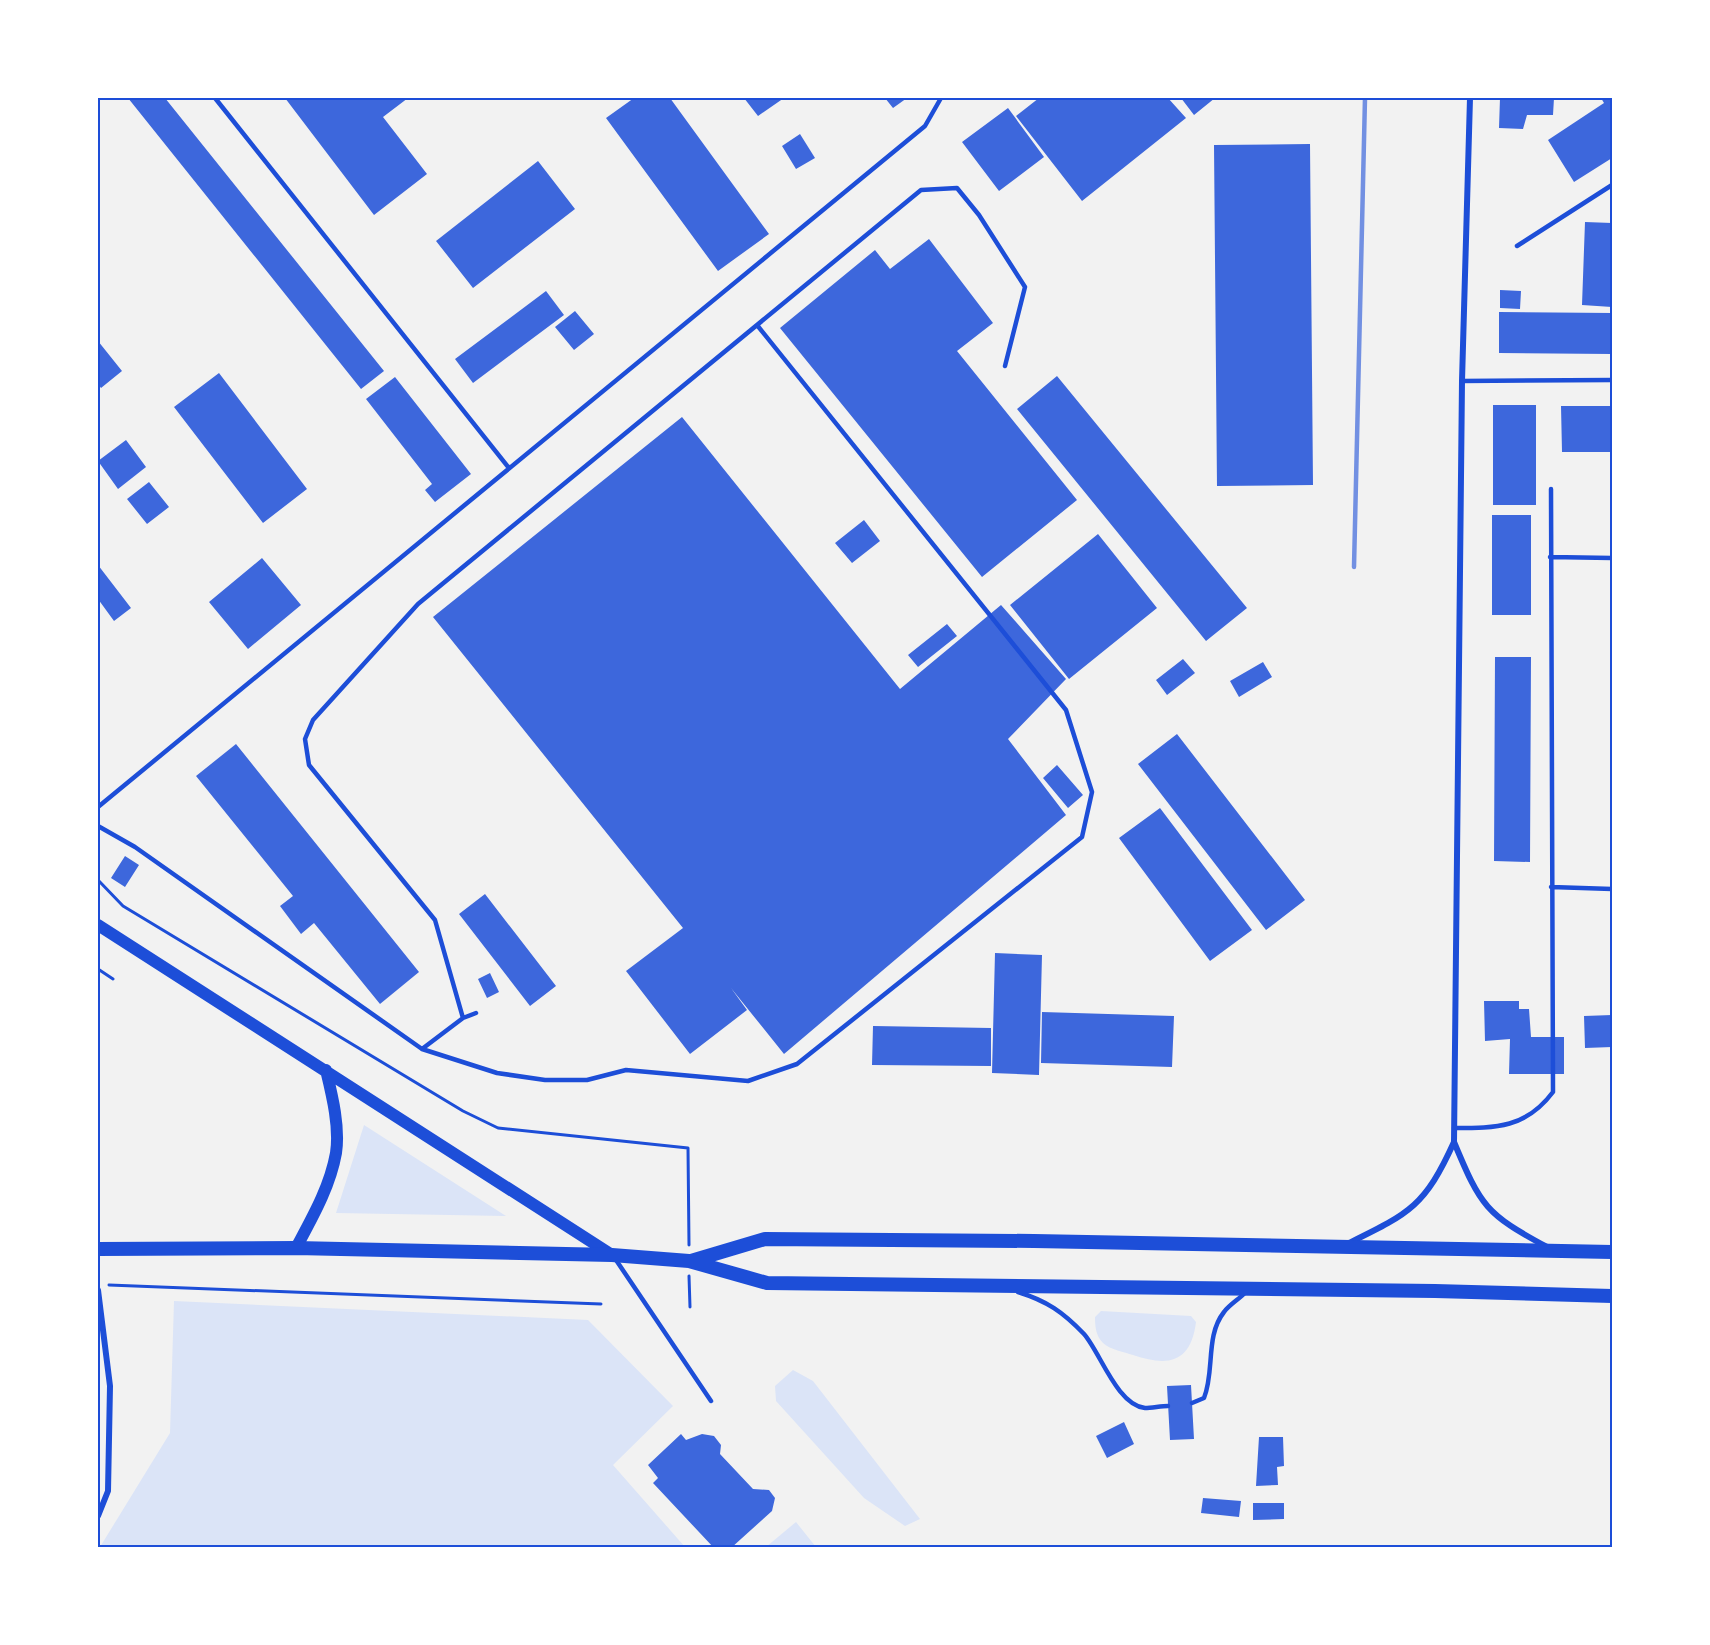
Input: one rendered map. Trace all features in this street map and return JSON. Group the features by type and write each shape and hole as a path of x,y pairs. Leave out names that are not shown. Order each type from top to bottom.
{"highway":[{"path":"689,1261 765,1239 1612,1252"},
{"path":"98,1249 296,1248 612,1255 689,1261 767,1283 1612,1296"}],"main road":[{"path":"98,925 612,1255"},
{"path":"296,1248 323,1194 336,1152 332,1098 326,1070"}],"street":[{"path":"1470,98 1462,381 1454,1143 1477,1195 1490,1212 1509,1226 1554,1251"},
{"path":"1342,1247 1404,1214 1424,1198 1438,1178 1454,1143"},
{"path":"98,1290 110,1386 108,1491 98,1516"}],"lane":[{"path":"215,98 510,468"},
{"path":"98,807 925,126 941,98"},
{"path":"1517,246 1612,185"},
{"path":"463,1018 435,920 309,765 305,739 313,720 418,604 921,190 957,188 979,215 1025,287 1005,366"},
{"path":"98,826 135,847 422,1049 497,1073 545,1080 587,1080 626,1070 748,1081 797,1064 1082,837 1092,792 1066,710 757,325"},
{"path":"1462,381 1612,380"},
{"path":"1454,1128 1492,1128 1520,1121 1540,1109 1553,1092 1551,489"},
{"path":"1551,557 1612,558"},
{"path":"1551,887 1612,890"},
{"path":"422,1049 463,1018 476,1012"},
{"path":"612,1255 711,1401"},
{"path":"999,1285 1048,1302 1085,1335 1114,1382 1126,1396 1143,1408 1168,1406"},
{"path":"1192,1403 1204,1398 1209,1386 1213,1334 1224,1311 1250,1289"}],"path":[{"path":"98,880 123,906 464,1111 498,1128 688,1148 690,1307"},
{"path":"98,969 113,979"},
{"path":"98,1285 602,1304"}],"shaded area":[{"path":"364,1125 506,1216 336,1213"},
{"path":"174,1301 588,1320 673,1406 613,1465 685,1547 100,1547 170,1433"},
{"path":"1101,1311 1191,1316 1196,1322 1189,1346 1183,1354 1167,1361 1157,1361 1118,1350 1103,1343 1097,1334 1095,1324 1095,1317"},
{"path":"793,1370 813,1381 920,1519 905,1526 864,1498 776,1401 775,1386"},
{"path":"796,1522 816,1547 766,1547"}],"building":[{"path":"128,98 165,98 384,371 361,389"},
{"path":"285,98 408,98 383,117 427,174 374,215"},
{"path":"634,98 670,98 769,234 718,271 606,118"},
{"path":"744,98 784,98 758,116"},
{"path":"885,98 907,98 893,108"},
{"path":"1039,98 1168,98 1186,118 1082,201 1016,116"},
{"path":"1181,98 1215,98 1194,115"},
{"path":"1500,98 1554,98 1553,115 1527,115 1523,129 1499,128"},
{"path":"1601,98 1612,98 1612,158 1574,182 1548,140 1604,103"},
{"path":"1008,108 1044,157 999,191 962,142"},
{"path":"800,134 815,158 796,169 782,146"},
{"path":"1310,144 1313,485 1217,486 1214,145"},
{"path":"538,161 575,209 473,288 436,241"},
{"path":"1585,222 1612,223 1612,307 1582,305"},
{"path":"929,239 993,323 957,351 1077,500 982,577 780,328 875,250 890,269"},
{"path":"1500,290 1521,291 1520,309 1500,308"},
{"path":"546,291 564,315 473,383 455,359"},
{"path":"575,311 594,334 574,350 555,327"},
{"path":"1499,312 1612,313 1612,354 1499,353"},
{"path":"98,341 122,371 101,388 98,384"},
{"path":"219,373 307,489 263,523 174,407"},
{"path":"1057,376 1247,608 1206,641 1017,409"},
{"path":"395,377 471,474 435,502 425,490 432,484 366,399"},
{"path":"1493,405 1536,405 1536,505 1493,505"},
{"path":"1561,406 1612,406 1612,452 1562,452"},
{"path":"682,417 900,689 1001,605 1066,679 1008,739 1066,815 784,1054 731,988 747,1010 690,1054 626,971 683,928 433,617"},
{"path":"126,440 146,467 118,489 98,461"},
{"path":"149,482 169,507 147,524 127,499"},
{"path":"1492,515 1531,515 1531,615 1492,615"},
{"path":"864,520 880,541 852,563 835,543"},
{"path":"1098,534 1157,608 1069,679 1010,605"},
{"path":"262,558 301,605 248,649 209,602"},
{"path":"98,565 131,608 114,621 98,599"},
{"path":"947,624 957,636 918,667 908,655"},
{"path":"1495,657 1531,657 1530,862 1494,861"},
{"path":"1183,659 1195,673 1167,695 1156,680"},
{"path":"1263,662 1272,677 1239,697 1230,681"},
{"path":"1177,734 1305,900 1266,930 1138,764"},
{"path":"236,744 419,972 380,1004 314,923 301,934 280,906 293,896 196,776"},
{"path":"1057,765 1083,795 1068,808 1043,778"},
{"path":"1160,808 1252,930 1210,961 1119,838"},
{"path":"125,856 139,865 125,887 111,878"},
{"path":"485,894 556,986 530,1006 459,914"},
{"path":"995,953 1042,955 1039,1075 992,1073"},
{"path":"490,973 499,992 487,998 478,979"},
{"path":"1484,1001 1519,1001 1519,1009 1529,1009 1531,1037 1564,1037 1564,1074 1509,1074 1510,1039 1485,1041"},
{"path":"1042,1012 1174,1016 1172,1067 1041,1063"},
{"path":"1612,1015 1612,1047 1585,1048 1584,1016"},
{"path":"873,1026 991,1028 991,1066 872,1065"},
{"path":"1191,1385 1194,1439 1170,1440 1167,1386"},
{"path":"1124,1422 1134,1444 1107,1458 1096,1436"},
{"path":"681,1434 686,1440 702,1434 714,1436 721,1445 720,1454 753,1489 769,1490 775,1498 772,1511 731,1548 714,1548 653,1483 658,1478 648,1465"},
{"path":"1259,1437 1283,1437 1284,1466 1277,1467 1278,1485 1256,1486"},
{"path":"1203,1498 1241,1501 1239,1517 1201,1513"},
{"path":"1253,1503 1284,1503 1284,1519 1253,1520"}],"railway":[{"path":"1354,567 1365,98"}]}
